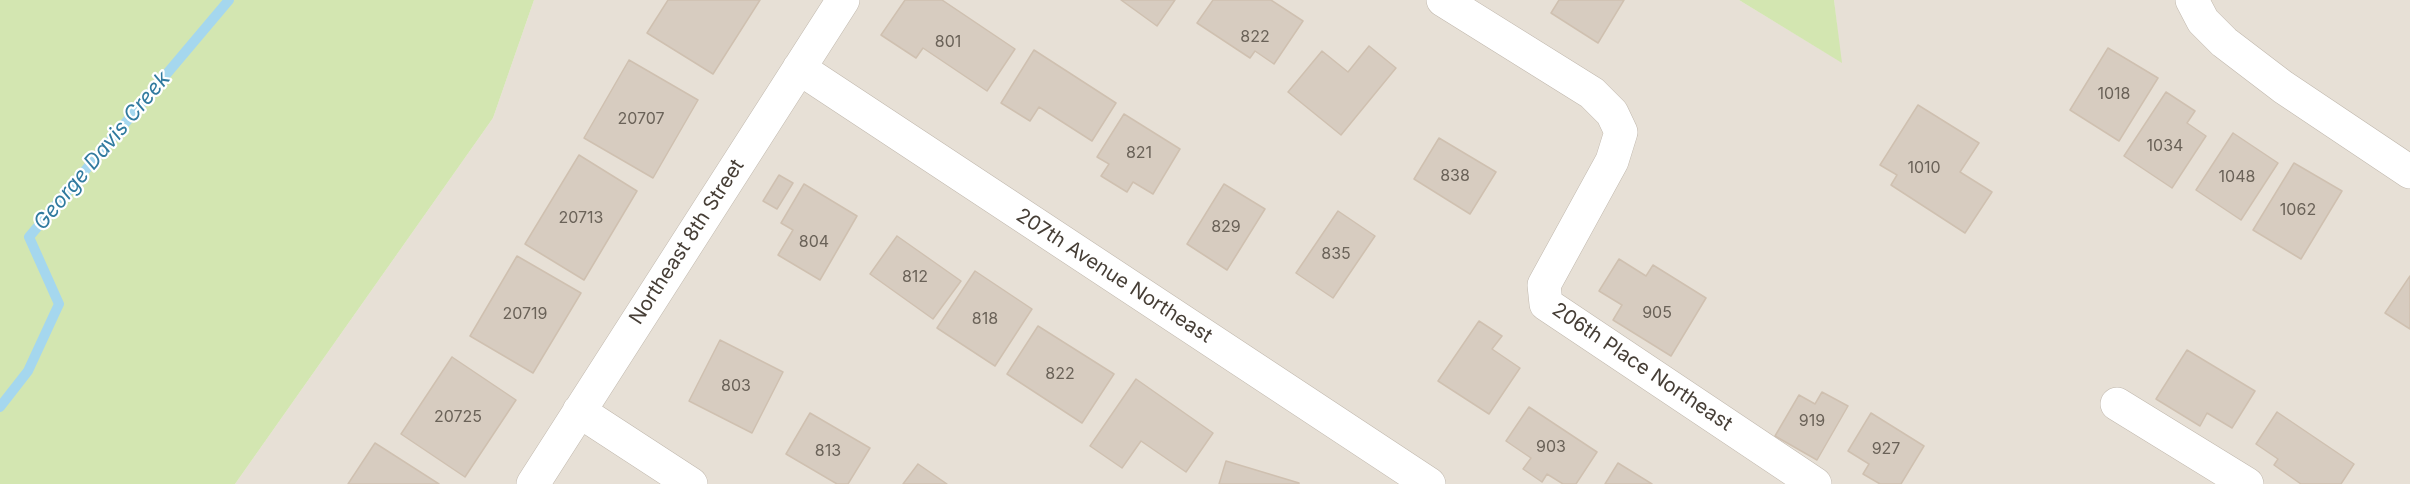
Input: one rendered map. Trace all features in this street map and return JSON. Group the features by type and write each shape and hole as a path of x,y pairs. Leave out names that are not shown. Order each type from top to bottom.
{"street":[{"name":"Northeast 8th Street","path":"533,484 843,0"},
{"name":"206th Place Northeast","path":"1443,0 1592,93 1612,113 1622,132 1612,161 1545,285 1546,304 1815,484"},
{"path":"2192,0 2203,21 2224,42 2283,87 2410,172"},
{"name":"207th Avenue Northeast","path":"799,68 1430,484"},
{"path":"2117,404 2247,484"},
{"path":"579,411 691,484"}],"shaded area":[{"path":"534,0 1739,0 1841,62 1834,0 2410,0 2410,484 235,484 493,118"}],"green space":[{"path":"0,0 534,0 493,118 235,484 0,484"},
{"path":"1739,0 1834,0 1842,63"}],"building":[{"path":"668,0 760,0 713,74 647,33"},
{"path":"905,0 942,0 1015,49 987,91 923,48 916,58 881,35"},
{"path":"1121,0 1175,0 1157,26"},
{"path":"1213,0 1271,0 1303,21 1274,64 1255,51 1250,58 1197,23"},
{"path":"1559,0 1624,0 1598,43 1551,13"},
{"path":"1369,46 1396,68 1341,135 1288,92 1322,51 1348,72"},
{"path":"2108,48 2158,78 2119,141 2070,110"},
{"path":"1034,50 1116,103 1092,141 1039,107 1030,121 1001,103"},
{"path":"629,60 698,100 653,178 584,138"},
{"path":"2166,92 2195,111 2187,123 2206,136 2172,188 2124,156"},
{"path":"1918,105 1979,143 1960,172 1992,192 1965,233 1891,185 1897,175 1880,165"},
{"path":"1124,114 1180,149 1153,194 1133,182 1127,192 1101,176 1109,164 1097,157"},
{"path":"2233,133 2278,163 2241,220 2196,190"},
{"path":"1439,138 1496,172 1470,214 1414,179"},
{"path":"579,155 637,191 584,280 525,244"},
{"path":"2294,163 2342,191 2301,259 2253,230"},
{"path":"779,175 793,183 777,209 763,201"},
{"path":"804,184 857,216 820,280 778,255 793,230 781,223"},
{"path":"1224,184 1265,209 1227,270 1187,244"},
{"path":"1338,211 1375,236 1333,298 1296,273"},
{"path":"897,236 961,281 933,319 870,274"},
{"path":"517,256 581,293 533,373 470,336"},
{"path":"1619,259 1646,276 1653,265 1706,298 1671,356 1613,320 1622,305 1599,291"},
{"path":"975,271 1032,309 995,366 937,328"},
{"path":"2410,276 2410,329 2385,313"},
{"path":"1479,321 1502,336 1492,349 1520,368 1489,414 1438,381"},
{"path":"1038,326 1114,374 1082,423 1007,374"},
{"path":"720,340 783,372 752,433 689,401"},
{"path":"2187,350 2255,391 2232,428 2207,413 2200,426 2156,399"},
{"path":"452,357 516,400 465,477 401,434"},
{"path":"1136,379 1213,433 1186,472 1141,441 1122,468 1090,446"},
{"path":"1822,392 1848,406 1817,460 1775,436 1799,395 1815,404"},
{"path":"1529,407 1597,452 1576,484 1563,484 1547,474 1542,482 1523,469 1531,458 1506,441"},
{"path":"2277,412 2354,464 2341,484 2301,484 2274,465 2278,459 2256,444"},
{"path":"810,413 870,448 848,484 837,484 786,454"},
{"path":"1871,413 1924,446 1901,484 1880,484 1863,474 1869,464 1848,451"},
{"path":"375,443 439,484 348,484"},
{"path":"1226,461 1299,483 1299,484 1219,484"},
{"path":"1618,463 1652,484 1605,484"},
{"path":"918,464 947,484 903,484"}],"waterway":[{"name":"George Davis Creek","path":"0,407 28,371 59,304 29,237 229,0"}]}
